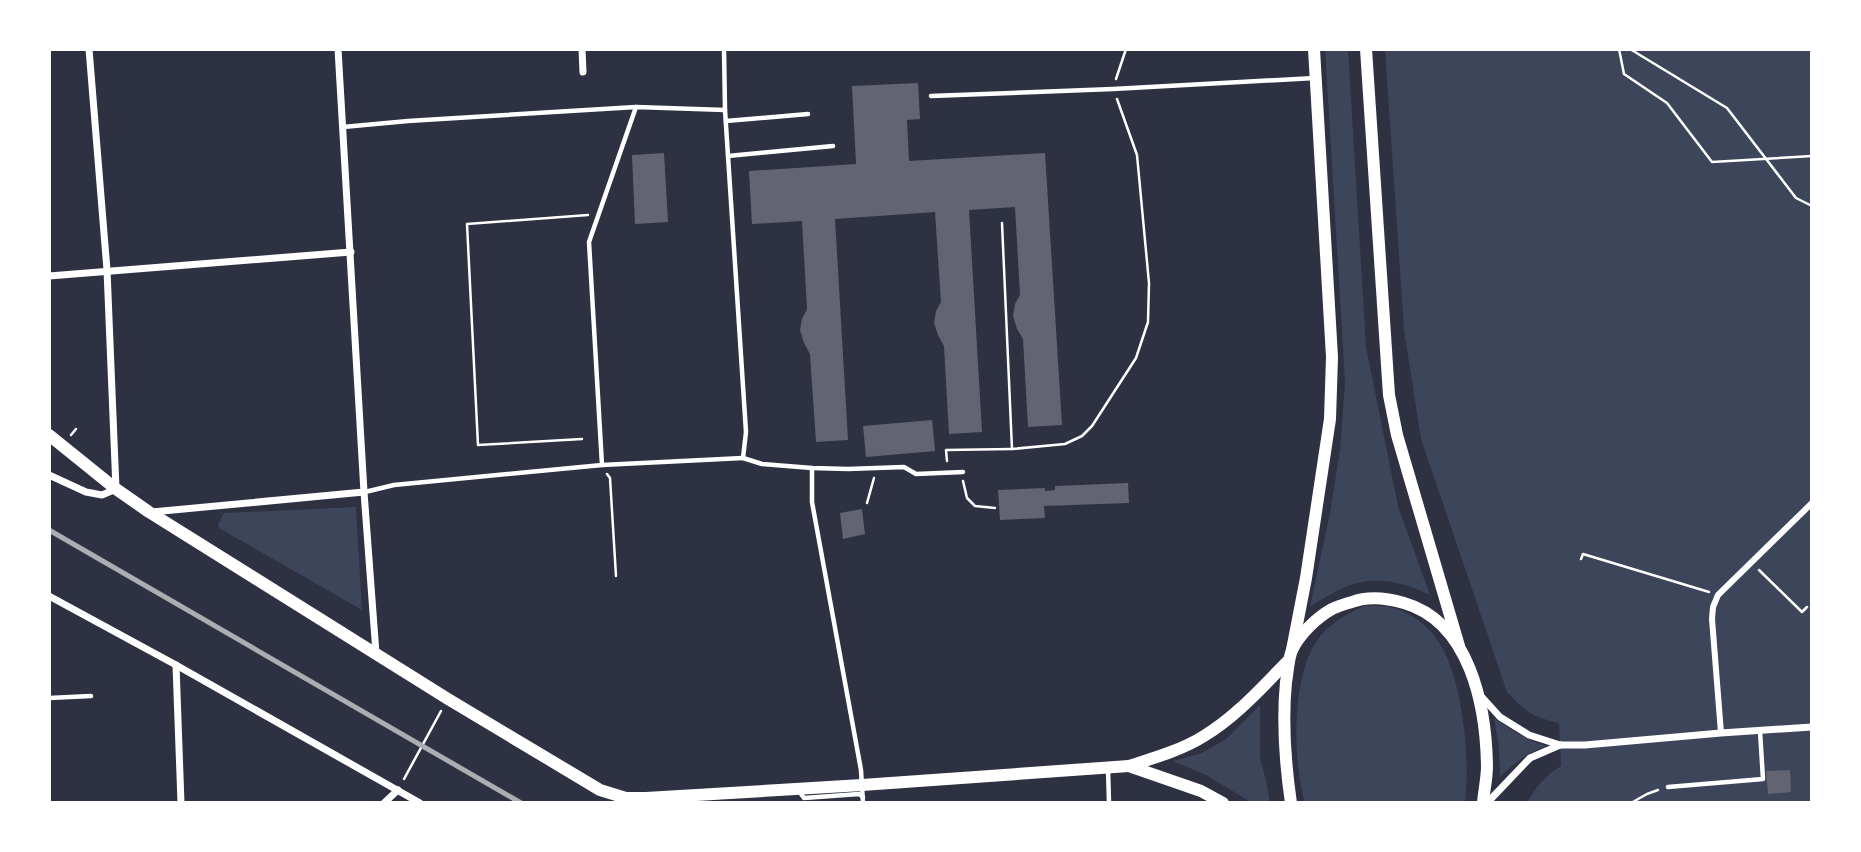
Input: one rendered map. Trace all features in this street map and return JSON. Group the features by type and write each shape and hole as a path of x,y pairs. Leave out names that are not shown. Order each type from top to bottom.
{"main road":[{"path":"1291,803 1285,763 1283,712 1330,419 1332,387 1314,49"},
{"path":"1366,49 1389,395 1397,435 1459,646 1477,691 1485,730 1485,803"},
{"path":"49,435 149,512 600,790 626,798 800,789 863,795 1129,766 1203,737 1245,705 1291,655 1309,626 1332,608 1360,599 1389,598 1417,607 1441,623 1459,646"},
{"path":"1129,766 1201,791 1223,803"}],"street":[{"path":"49,475 86,492 102,495 116,489 107,270 89,49"},
{"path":"338,49 376,654"},
{"path":"582,49 583,72"},
{"path":"49,276 351,252"},
{"path":"149,512 364,492"},
{"path":"1721,733 1713,607 1718,595 1812,503"},
{"path":"49,596 420,803"},
{"path":"176,665 181,803"},
{"path":"1477,691 1500,717 1529,735 1560,745 1812,727"},
{"path":"1485,803 1530,758 1560,745"},
{"path":"384,803 398,790"}],"lane":[{"path":"724,49 725,110 746,432 743,458"},
{"path":"931,96 1316,78"},
{"path":"602,465 589,242 636,107"},
{"path":"343,127 636,107 725,110"},
{"path":"726,121 808,114"},
{"path":"728,156 833,146"},
{"path":"364,492 394,485 602,465 743,458 762,464 812,468 904,467 916,474 963,471"},
{"path":"812,468 812,502 863,795"},
{"path":"49,698 91,696"},
{"path":"1668,787 1763,779 1759,730"},
{"path":"1108,768 1109,803"}],"path":[{"path":"947,473 946,450 1012,449 1065,444 1082,436 1092,426 1136,358 1148,322 1149,284 1137,155 1113,89 1126,49"},
{"path":"1619,49 1624,74 1667,103 1712,162 1812,156"},
{"path":"1630,49 1727,108 1796,198 1812,206"},
{"path":"582,439 478,445 467,225 599,215"},
{"path":"1002,223 1012,449"},
{"path":"602,465 610,478 616,576"},
{"path":"867,503 875,468"},
{"path":"963,471 967,498 975,506 995,508"},
{"path":"1581,559 1583,554 1718,595"},
{"path":"1751,563 1802,612 1807,607"},
{"path":"404,778 441,712"},
{"path":"1631,803 1668,787"}],"shaded area":[{"path":"1325,49 1348,49 1366,347 1398,506 1430,595 1399,584 1366,581 1345,587 1310,606 1340,450 1345,382"},
{"path":"1385,49 1812,49 1812,803 1527,803 1541,782 1561,766 1559,723 1530,713 1507,692 1421,439 1404,330"},
{"path":"356,507 362,610 219,528 218,524 224,513"},
{"path":"1364,606 1389,607 1414,617 1434,636 1444,652 1454,676 1462,711 1467,768 1465,803 1305,803 1298,767 1296,725 1305,665 1317,641 1328,629 1341,618"},
{"path":"1260,705 1260,757 1270,803 1252,803 1208,776 1173,761 1202,753 1226,739"},
{"path":"1494,718 1519,734 1546,746 1521,759 1500,777 1499,748"}],"building":[{"path":"918,83 920,119 907,120 909,161 1045,153 1062,425 1028,427 1023,339 1013,316 1020,295 1015,207 969,210 982,432 949,434 944,346 934,323 941,302 935,212 835,219 848,440 816,442 810,354 800,330 807,309 802,221 752,224 749,171 856,164 852,86"},
{"path":"664,153 668,222 635,224 632,155"},
{"path":"932,420 935,451 866,457 863,426"},
{"path":"1128,483 1129,503 1044,506 1045,518 1000,520 998,490 1045,488 1045,491 1055,490 1055,486"},
{"path":"862,509 865,534 843,539 840,513"},
{"path":"1790,770 1791,792 1768,794 1766,771"}],"railway":[{"path":"49,530 521,803"}]}
